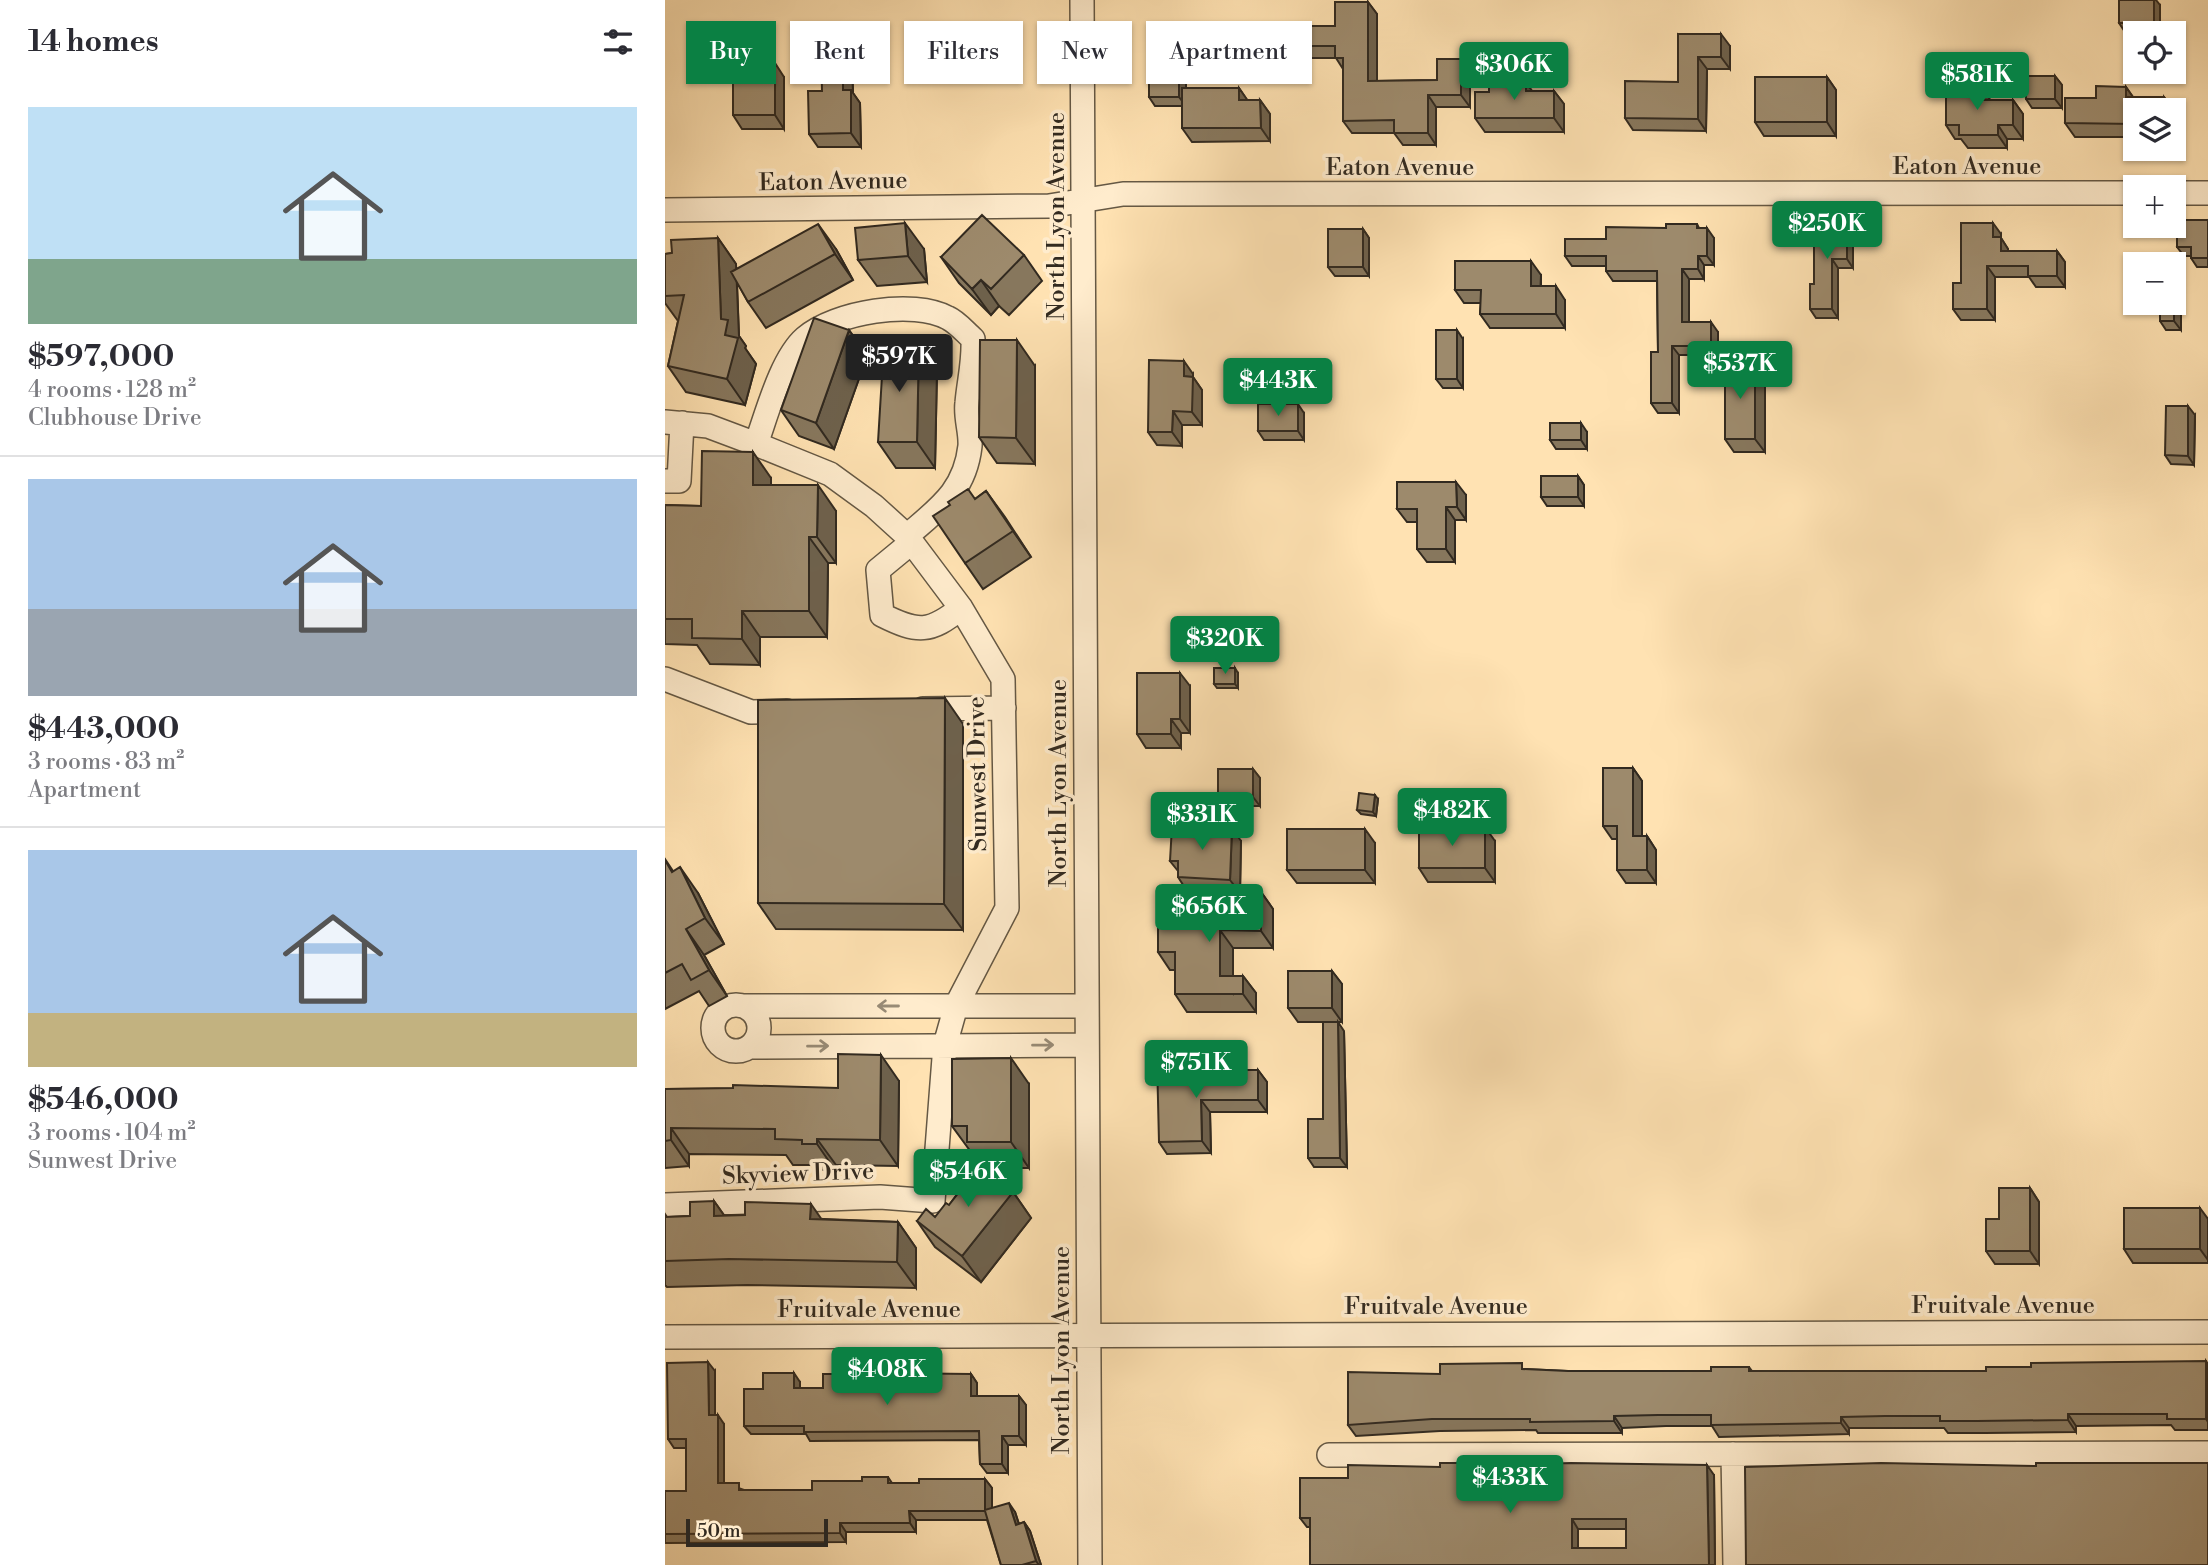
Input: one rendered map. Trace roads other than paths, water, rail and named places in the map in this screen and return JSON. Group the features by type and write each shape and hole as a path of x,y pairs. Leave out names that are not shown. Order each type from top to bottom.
{"street":[{"name":"North Lyon Avenue","path":"1082,0 1090,1565"},
{"name":"Eaton Avenue","path":"665,210 1049,206 1123,194 2123,193"},
{"path":"2186,193 2208,193"},
{"path":"755,444 785,368 805,338 837,322 882,310 917,308 949,318 972,339 974,368 967,405 969,454 965,473 952,497 878,570 882,615 908,628 940,625 961,608"},
{"path":"665,481 679,481 674,423"},
{"name":"Sunwest Drive","path":"674,423 708,426 830,474 874,506 910,539 961,608 1003,679 1007,908 956,1006 945,1045 933,1201"},
{"path":"665,679 751,712 804,711"},
{"path":"898,710 1004,709"},
{"path":"1087,1006 743,1006 722,1010 714,1021 714,1035 729,1051 750,1047 1087,1045"},
{"path":"743,1006 758,1021 758,1035 750,1047"},
{"path":"1007,1006 1007,1045"},
{"name":"Skyview Drive","path":"665,1205 880,1197 933,1201"},
{"name":"Fruitvale Avenue","path":"665,1337 2208,1332"},
{"path":"1329,1455 2208,1453"},
{"path":"1733,1454 1735,1565"}]}
